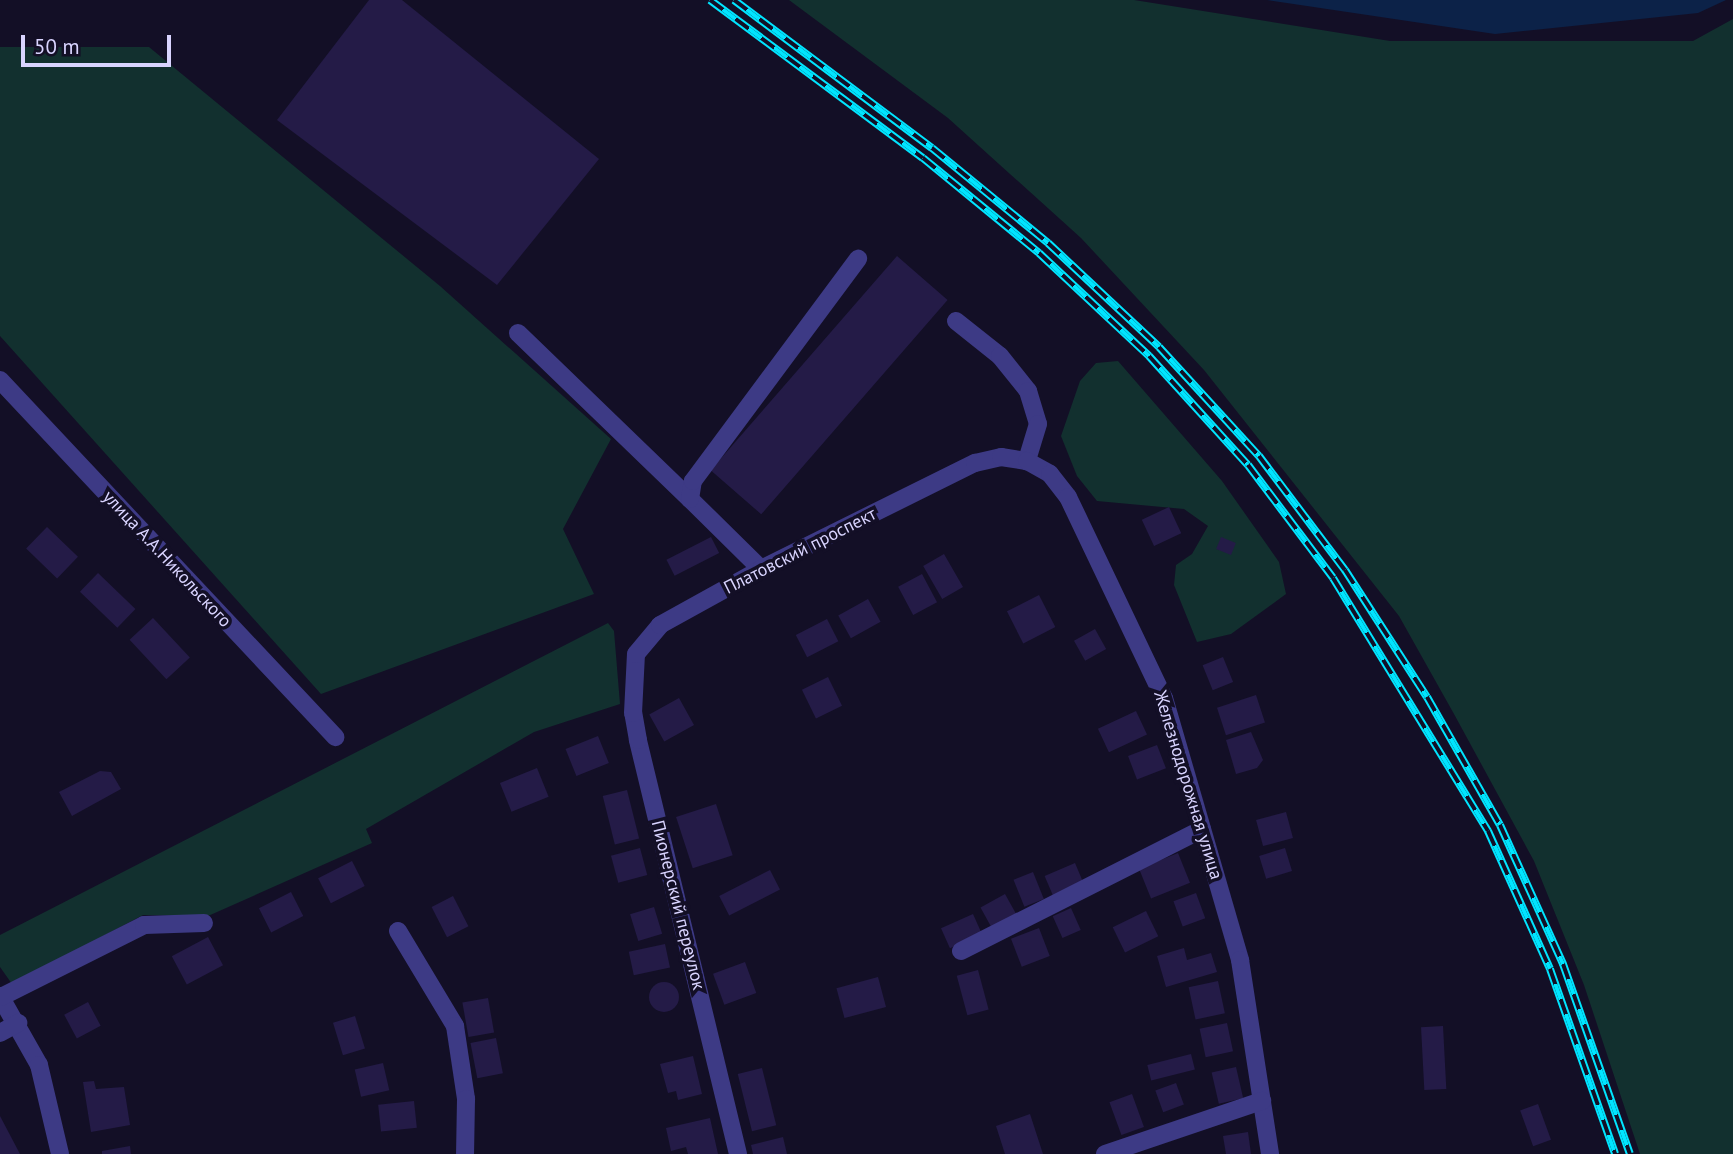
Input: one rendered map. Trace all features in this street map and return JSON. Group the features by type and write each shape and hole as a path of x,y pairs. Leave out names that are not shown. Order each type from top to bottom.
{"street":[{"path":"690,499 693,481 858,259"},
{"path":"956,321 1000,356 1028,391 1038,424 1027,461"},
{"path":"518,332 761,569"},
{"name":"улица А.А.Никольского","path":"1,383 335,737"},
{"name":"Платовский проспект","path":"636,653 660,625 761,569 975,463 1001,457 1027,461"},
{"name":"Железнодорожная улица","path":"1027,461 1049,474 1068,496 1164,698 1240,960 1270,1154"},
{"name":"Пионерский переулок","path":"636,653 633,713 638,740 738,1154"},
{"path":"961,951 1202,829"},
{"path":"60,1154 39,1065 1,996 144,925 204,923"},
{"path":"398,930 455,1026 466,1099 465,1154"},
{"path":"0,1033 18,1023"},
{"path":"1105,1154 1262,1101"}],"green space":[{"path":"789,0 1134,0 1390,41 1693,41 1733,19 1733,1154 1640,1154 1584,985 1534,861 1454,714 1399,616 1204,370 1081,238 948,118"},
{"path":"0,47 149,47 440,286 611,439 563,529 594,594 321,694 0,336"},
{"path":"1118,361 1222,481 1279,562 1286,594 1231,634 1197,642 1174,585 1176,565 1192,554 1208,526 1184,509 1097,501 1077,476 1061,436 1080,381 1096,363"},
{"path":"608,623 614,631 620,704 534,732 366,829 372,843 208,916 143,915 12,984 0,967 0,935"}],"water":[{"path":"1267,0 1726,0 1698,13 1495,34"}],"building":[{"path":"369,0 402,0 599,159 497,285 277,120"},
{"path":"897,256 948,300 761,514 711,470"},
{"path":"1169,507 1181,533 1154,546 1142,520"},
{"path":"47,527 78,557 57,578 26,549"},
{"path":"711,537 719,553 675,576 666,560"},
{"path":"1221,537 1236,543 1231,555 1216,549"},
{"path":"944,554 963,587 942,599 923,566"},
{"path":"98,573 135,609 117,628 80,592"},
{"path":"922,574 937,602 913,615 898,587"},
{"path":"1039,595 1055,627 1023,643 1007,611"},
{"path":"868,599 881,622 851,638 838,615"},
{"path":"153,618 190,657 166,679 130,640"},
{"path":"827,619 838,641 807,657 796,635"},
{"path":"1095,629 1106,649 1085,661 1074,641"},
{"path":"1223,657 1233,682 1213,690 1203,665"},
{"path":"828,677 842,706 816,718 802,690"},
{"path":"1256,695 1265,723 1226,735 1217,708"},
{"path":"679,698 694,725 664,742 649,714"},
{"path":"1136,711 1147,735 1109,752 1098,729"},
{"path":"1251,732 1263,760 1257,768 1236,774 1226,740"},
{"path":"598,736 609,763 576,776 566,749"},
{"path":"1157,745 1166,768 1137,779 1128,756"},
{"path":"537,768 549,797 512,812 500,783"},
{"path":"100,771 111,772 121,789 72,816 59,792"},
{"path":"627,790 639,839 615,845 603,796"},
{"path":"716,804 733,855 693,868 676,817"},
{"path":"1286,812 1293,838 1263,846 1256,820"},
{"path":"640,848 647,875 618,883 611,856"},
{"path":"1285,848 1292,871 1266,879 1259,856"},
{"path":"1178,853 1190,883 1151,898 1139,869"},
{"path":"352,861 365,886 331,903 318,878"},
{"path":"1075,863 1084,884 1054,897 1045,876"},
{"path":"770,870 780,890 729,915 719,896"},
{"path":"1033,872 1044,899 1024,907 1014,880"},
{"path":"291,892 303,916 271,932 259,908"},
{"path":"1196,893 1205,918 1183,927 1173,901"},
{"path":"1005,894 1016,914 992,928 981,908"},
{"path":"453,896 468,926 447,937 432,907"},
{"path":"654,907 662,934 638,941 630,914"},
{"path":"1071,908 1081,930 1062,938 1053,916"},
{"path":"1146,911 1158,936 1125,952 1113,927"},
{"path":"973,914 982,934 950,948 941,928"},
{"path":"1039,928 1050,956 1022,967 1011,939"},
{"path":"208,937 223,965 187,985 172,956"},
{"path":"665,944 670,967 634,975 629,952"},
{"path":"1184,948 1187,960 1211,953 1217,972 1166,987 1157,956"},
{"path":"745,962 756,993 724,1005 713,974"},
{"path":"978,970 989,1010 967,1015 957,976"},
{"path":"878,977 886,1007 844,1018 836,988"},
{"path":"1218,981 1225,1013 1196,1020 1189,987"},
{"path":"664,982 675,986 679,997 675,1008 664,1012 653,1008 649,997 653,986"},
{"path":"488,998 494,1032 468,1037 462,1003"},
{"path":"88,1002 101,1026 77,1039 64,1015"},
{"path":"355,1016 365,1049 343,1055 333,1023"},
{"path":"1227,1023 1233,1051 1206,1057 1200,1029"},
{"path":"1443,1026 1446,1089 1424,1090 1421,1027"},
{"path":"496,1038 503,1073 477,1078 470,1043"},
{"path":"1191,1054 1195,1070 1151,1080 1147,1065"},
{"path":"693,1056 702,1094 678,1100 676,1091 668,1093 660,1064"},
{"path":"383,1063 389,1090 361,1097 355,1070"},
{"path":"1236,1067 1243,1098 1219,1104 1212,1073"},
{"path":"762,1068 776,1125 752,1131 738,1074"},
{"path":"94,1081 96,1089 124,1087 130,1125 91,1132 83,1082"},
{"path":"1176,1083 1184,1105 1163,1112 1155,1091"},
{"path":"1132,1094 1144,1127 1121,1135 1109,1102"},
{"path":"414,1101 417,1128 381,1132 378,1105"},
{"path":"1538,1104 1551,1140 1533,1146 1520,1110"},
{"path":"1030,1114 1043,1154 1005,1154 996,1126"},
{"path":"0,1116 20,1154 0,1154"},
{"path":"710,1118 718,1154 688,1154 686,1147 671,1151 666,1128"},
{"path":"1248,1132 1251,1154 1226,1154 1223,1136"},
{"path":"783,1137 787,1154 753,1154 751,1145"},
{"path":"130,1146 131,1154 102,1154 102,1151"}],"railway":[{"path":"710,0 923,158 1039,253 1149,356 1248,465 1333,578 1488,831 1550,969 1615,1154"},
{"path":"734,0 932,148 1048,243 1159,347 1259,456 1345,570 1427,697 1500,825 1563,964 1630,1154"}]}
